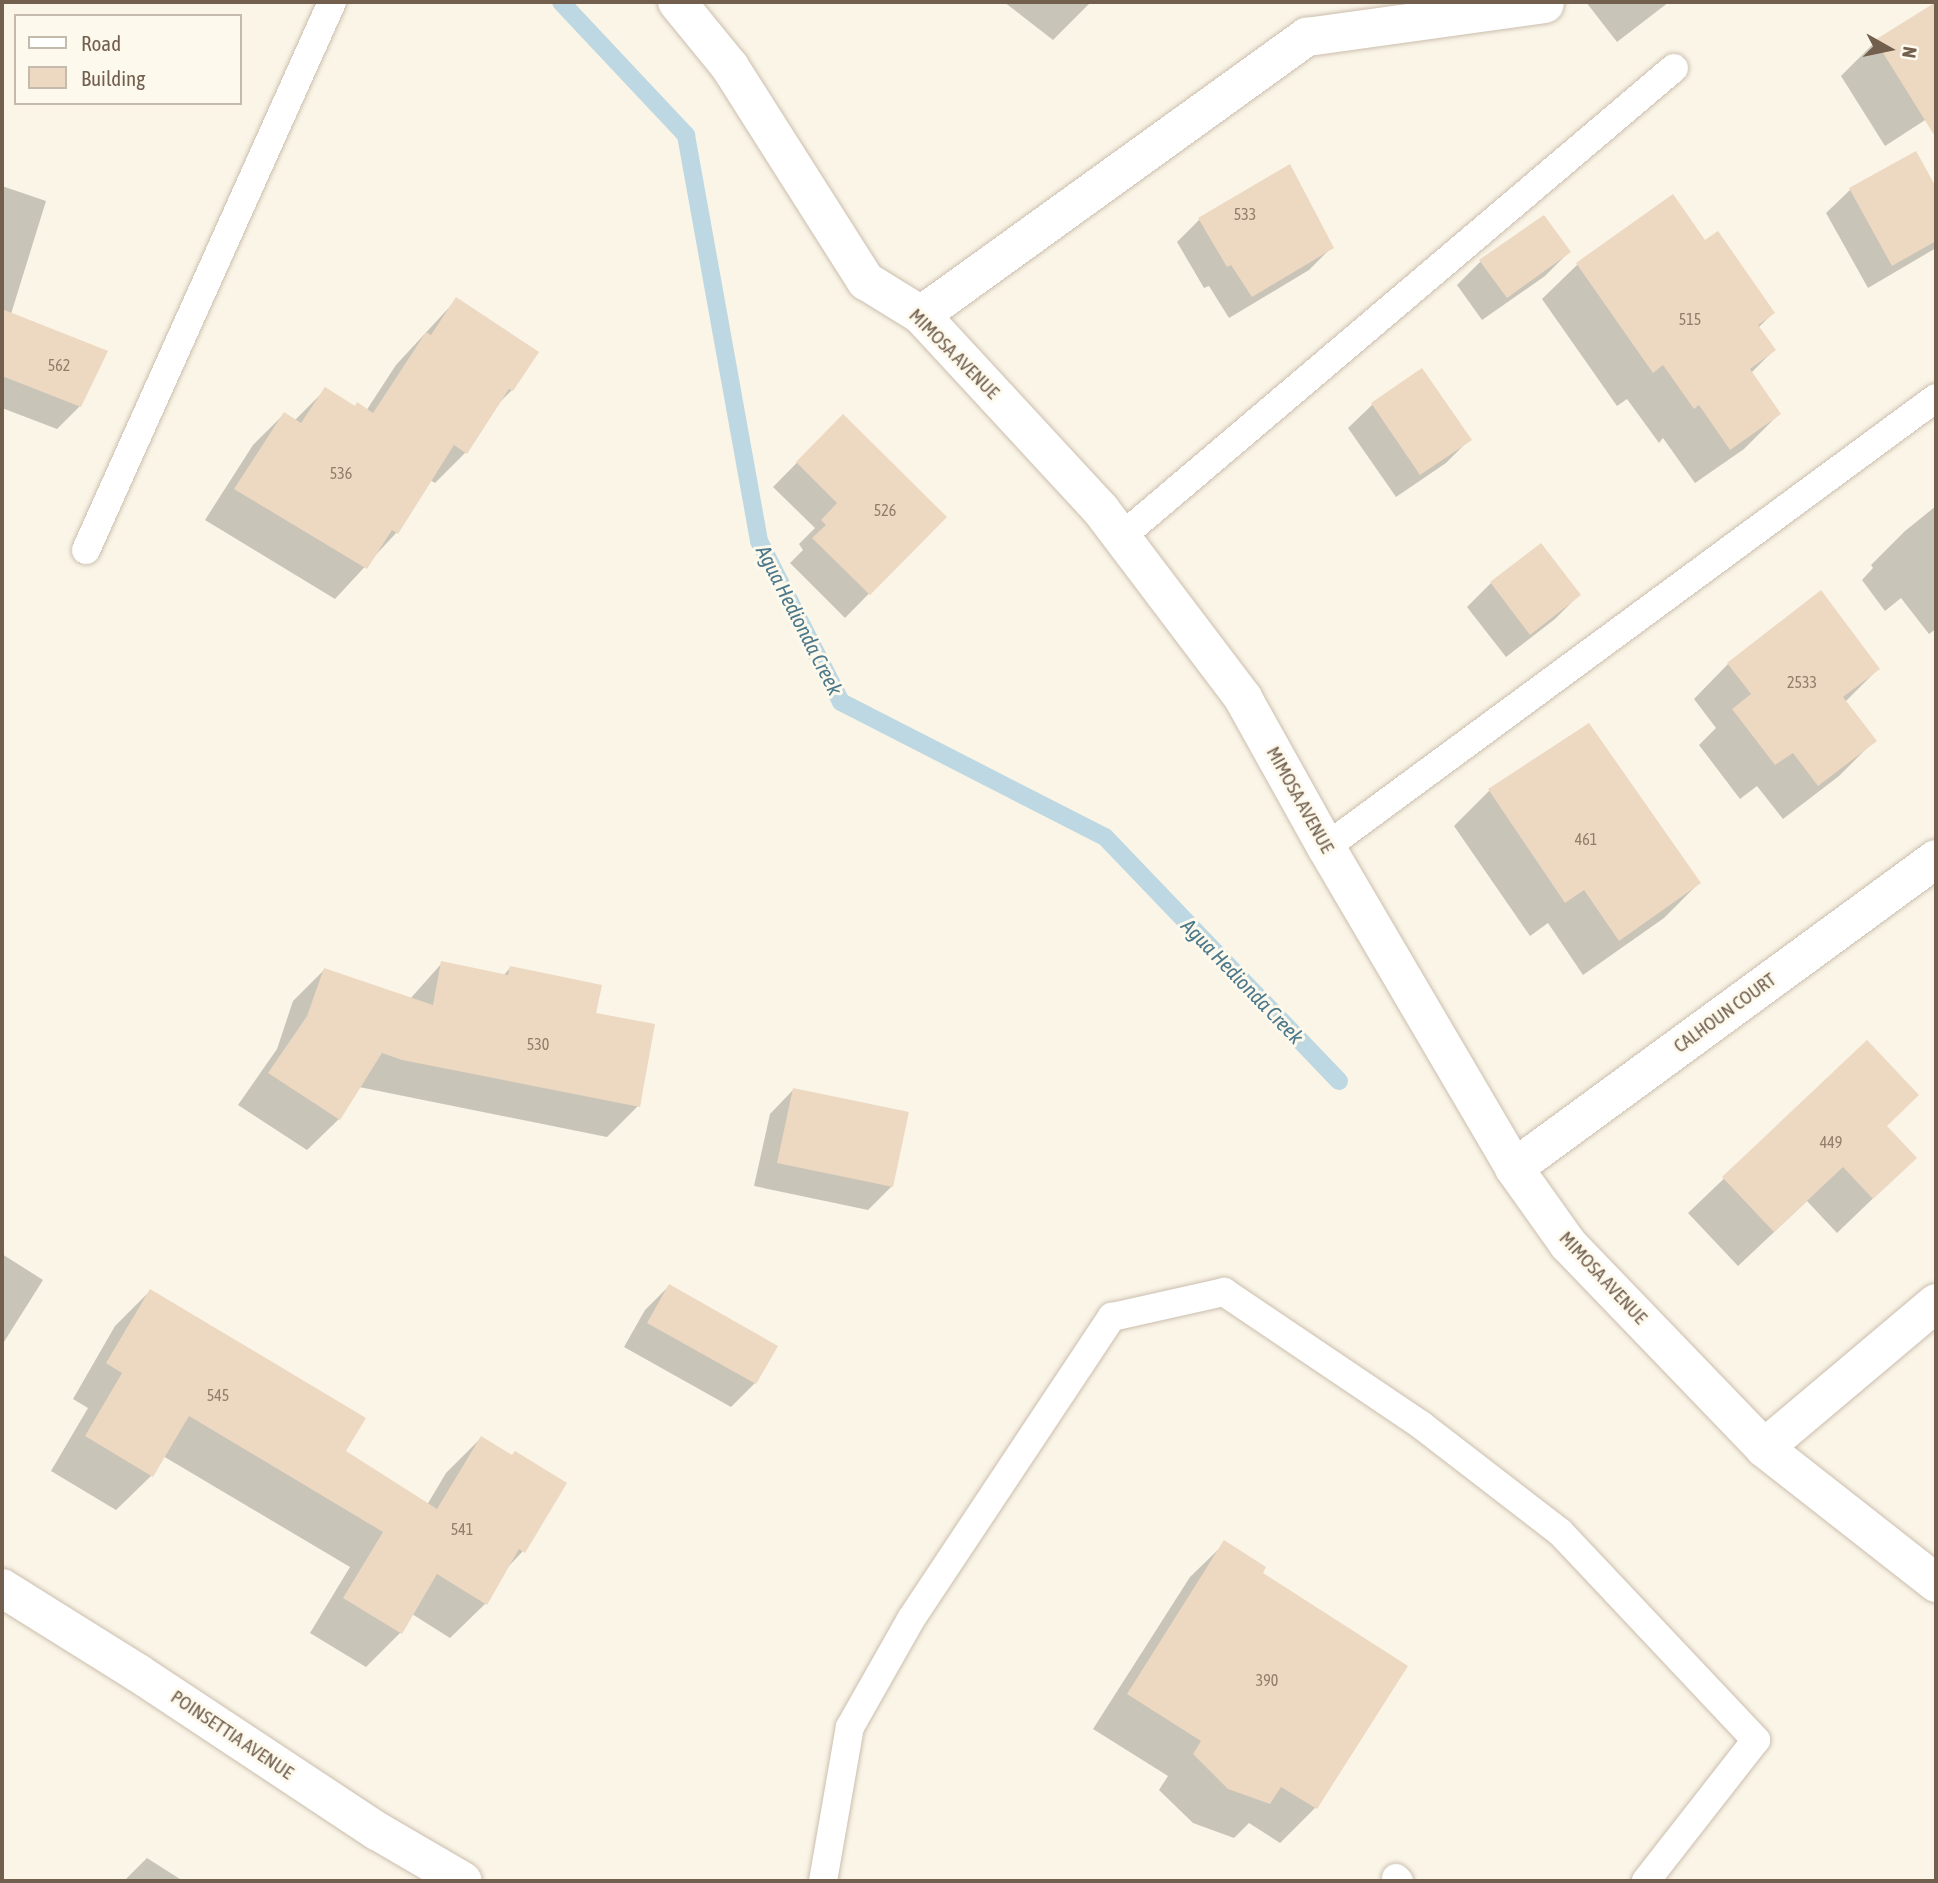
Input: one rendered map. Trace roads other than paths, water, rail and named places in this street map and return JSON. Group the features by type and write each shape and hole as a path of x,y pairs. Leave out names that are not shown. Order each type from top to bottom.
{"street":[{"name":"MIMOSA AVENUE","path":"677,2 730,67 866,281 921,315 1101,510 1243,698 1326,847 1514,1168 1568,1244 1764,1448 1936,1583"},
{"path":"921,315 1307,37 1545,4"},
{"name":"CALHOUN COURT","path":"1514,1168 1936,859"},
{"path":"1764,1448 1936,1303"},
{"name":"POINSETTIA AVENUE","path":"2,1588 138,1673 377,1831 463,1881"}],"lane":[{"path":"86,550 332,2"},
{"path":"1122,537 1674,68"},
{"path":"1326,847 1936,398"},
{"path":"822,1881 850,1727 911,1619 1112,1317 1224,1292 1421,1425 1560,1532 1756,1740 1646,1881"}],"waterway":[{"name":"Agua Hedionda Creek","path":"561,2 686,135 759,541 841,702 1105,837 1339,1081"}]}
